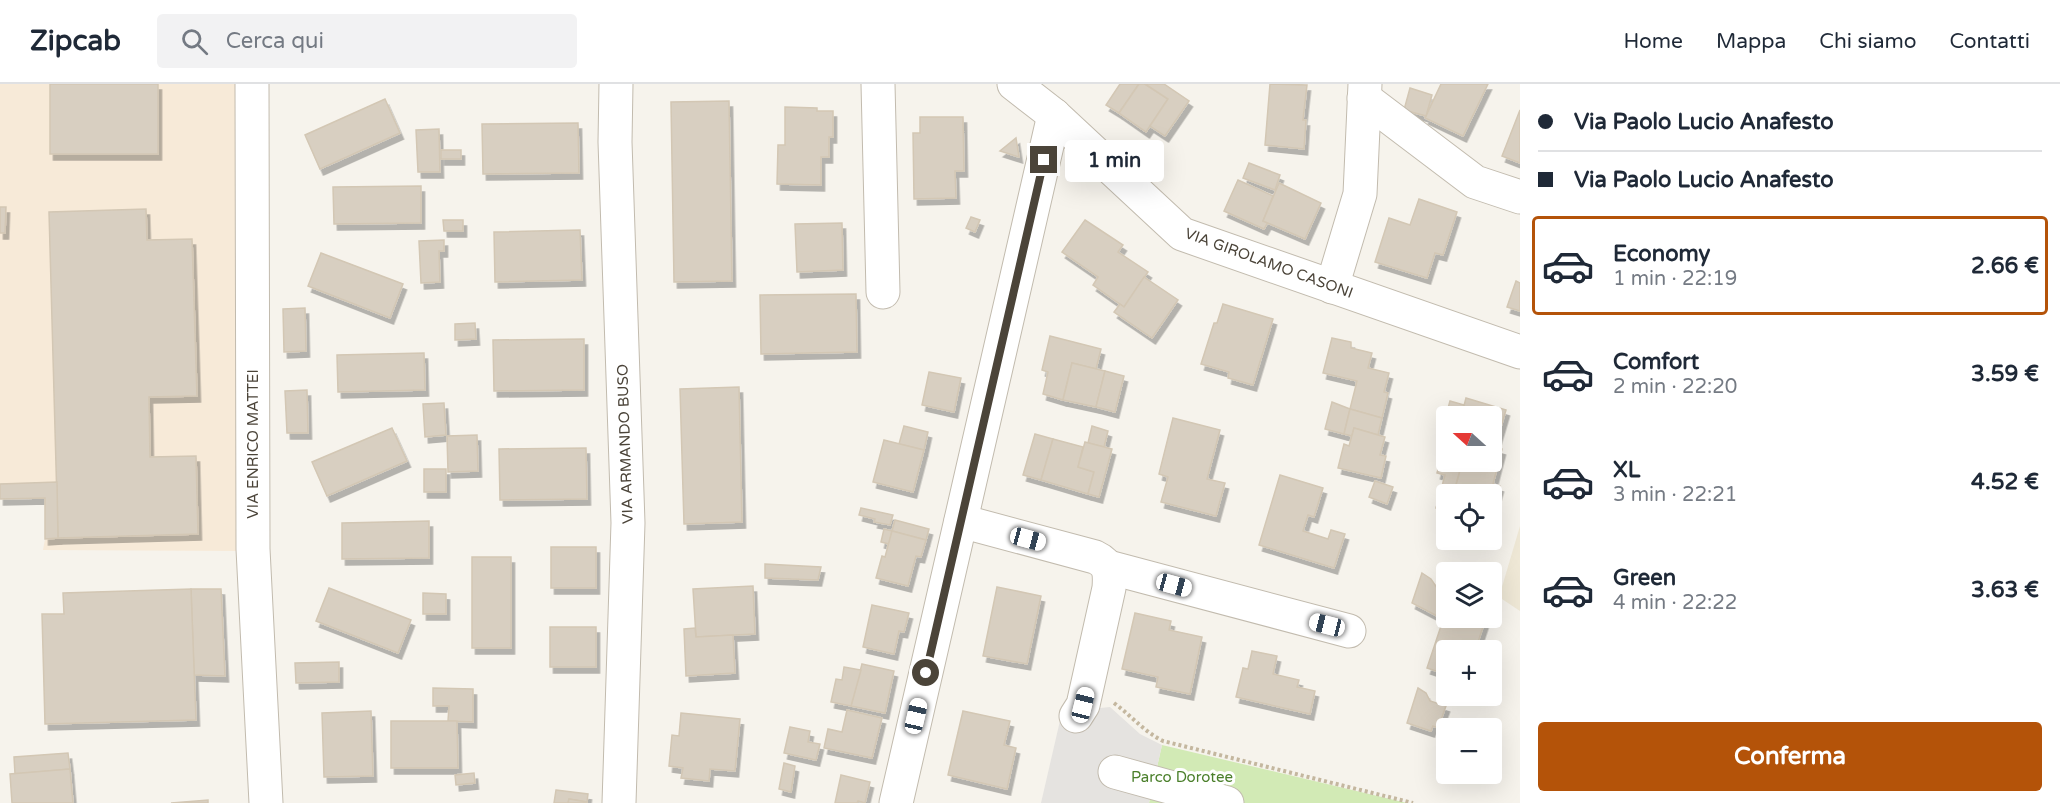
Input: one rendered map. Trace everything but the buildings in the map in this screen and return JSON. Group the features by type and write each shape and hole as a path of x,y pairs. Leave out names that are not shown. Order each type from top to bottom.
{"street":[{"name":"VIA ENRICO MATTEI","path":"252,84 253,549 266,803"},
{"name":"VIA ARMANDO BUSO","path":"616,84 615,142 628,523 619,803"},
{"path":"878,84 883,292"},
{"name":"VIA GIROLAMO CASONI","path":"1014,84 1054,115 1182,234 1520,352"},
{"path":"1364,91 1475,182 1520,197"},
{"path":"1332,286 1360,194 1364,91"},
{"path":"896,803 1054,115"},
{"path":"961,521 1095,557 1108,567 1110,575 1108,588 1081,704"},
{"path":"1108,567 1349,631"},
{"path":"1115,772 1227,803"}],"path":[{"path":"1081,704 1105,697 1129,714 1146,733 1163,741 1413,803"}],"shaded area":[{"path":"0,84 236,84 240,551 43,550 45,498 0,499"},
{"path":"1520,526 1520,611 1502,599 1502,587"},
{"path":"1110,707 1140,734 1162,745 1149,803 1041,803 1062,712"}],"green space":[{"name":"Parco Dorotee","path":"1162,745 1407,803 1149,803"}],"route":[{"path":"926,673 1044,160"}]}
